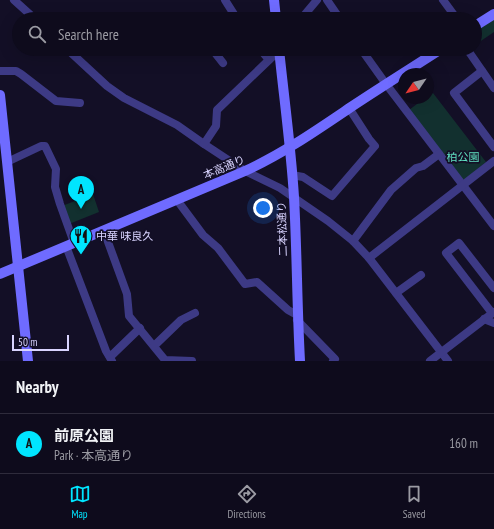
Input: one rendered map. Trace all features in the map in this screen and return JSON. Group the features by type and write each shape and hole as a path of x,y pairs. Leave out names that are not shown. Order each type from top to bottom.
{"street":[{"path":"14,0 27,12"},
{"path":"225,0 233,12"},
{"path":"274,0 275,12"},
{"path":"307,12 317,0"},
{"path":"328,0 336,12"},
{"path":"443,0 452,12"},
{"path":"482,22 494,14"},
{"path":"75,56 107,86 124,98 177,125 246,172 280,188 353,240 370,258 448,361"},
{"path":"217,56 222,63"},
{"path":"266,56 269,60"},
{"path":"204,144 216,126 218,110 273,56"},
{"name":"二本松通り","path":"281,56 294,197 297,318 300,361"},
{"path":"366,56 494,226"},
{"name":"本高通り","path":"0,274 246,172 290,148 430,56"},
{"path":"472,56 494,88"},
{"path":"0,71 16,71 56,101 80,103"},
{"path":"482,71 454,93 494,147"},
{"path":"0,95 3,146 7,162 28,361"},
{"path":"292,175 303,177 332,196 375,146 349,108"},
{"path":"7,162 41,146 45,146 56,169 55,187 70,244 106,351 111,359 140,328"},
{"path":"353,240 391,190 416,168 423,166 439,154"},
{"path":"370,258 494,161"},
{"path":"177,200 203,235 218,248 245,284 257,282 297,318 335,359 333,361"},
{"path":"104,231 127,294 130,316 165,360 192,361"},
{"path":"430,361 493,312 446,253 459,243 494,288"},
{"path":"396,293 421,275"},
{"path":"154,346 181,320 195,313"},
{"path":"484,319 494,323"}],"green space":[{"path":"494,18 494,32 482,40 482,26"},
{"name":"柏公園","path":"434,94 486,162 465,179 461,179 409,110 417,104 434,104"},
{"path":"93,194 99,212 69,224 62,206"}],"place":[{"name":"前原公園","path":"81,209"},
{"name":"中華 味良久","path":"81,256"}]}
